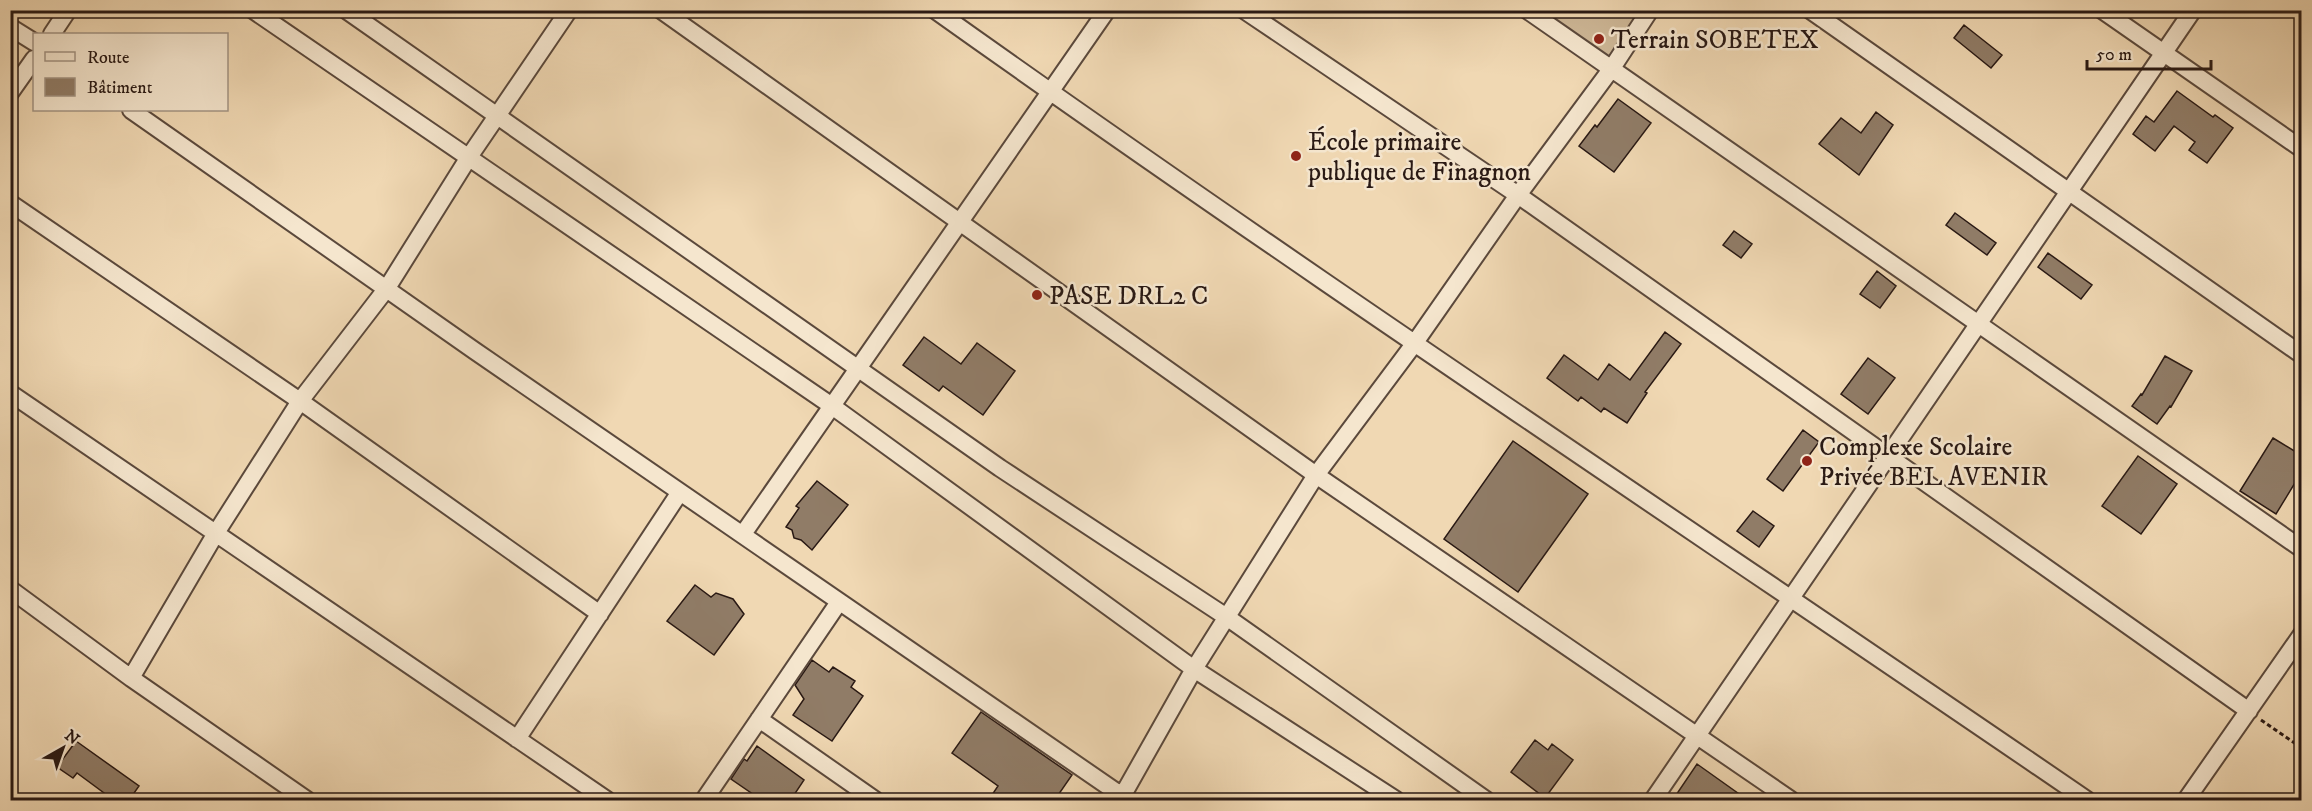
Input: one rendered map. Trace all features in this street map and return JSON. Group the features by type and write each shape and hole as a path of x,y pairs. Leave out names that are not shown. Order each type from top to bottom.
{"street":[{"path":"53,33 68,10"},
{"path":"253,10 832,406 1194,669 1396,801"},
{"path":"346,10 1000,468 1228,618 1486,801"},
{"path":"131,678 216,533 300,400 387,288 469,157 569,10"},
{"path":"660,10 1316,475 1791,801"},
{"path":"935,10 1414,344 1792,598 2086,801"},
{"path":"743,534 1107,10"},
{"path":"1244,10 1518,195 2249,711"},
{"path":"1527,10 2301,549"},
{"path":"132,111 1123,799 1194,669 1316,475 1414,344 1518,195 1612,68 1650,10"},
{"path":"1810,10 2301,355"},
{"path":"2102,10 2301,149"},
{"path":"1653,801 2193,10"},
{"path":"10,27 33,41"},
{"path":"10,93 33,60"},
{"path":"10,203 300,400 600,614"},
{"path":"10,393 517,739 587,795 607,801"},
{"path":"517,739 680,492"},
{"path":"10,589 131,678 307,801"},
{"path":"704,801 839,602"},
{"path":"2186,801 2301,634"},
{"path":"759,719 875,801"}],"path":[{"path":"2249,711 2301,748"}],"shaded area":[{"name":"Terrain SOBETEX","path":"1530,11 1648,11 1609,68"}],"building":[{"path":"1964,25 2002,55 1991,68 1954,38"},
{"path":"2177,91 2213,117 2215,115 2233,128 2207,163 2189,150 2195,142 2174,126 2155,151 2133,134 2146,116 2154,122"},
{"path":"1618,99 1651,123 1614,172 1579,146"},
{"path":"1876,112 1893,125 1859,175 1819,144 1841,118 1861,133"},
{"path":"1955,213 1996,243 1987,255 1946,225"},
{"path":"1734,231 1752,244 1741,258 1723,245"},
{"path":"2048,253 2092,285 2081,299 2038,267"},
{"path":"1877,271 1896,286 1880,308 1860,294"},
{"path":"1665,332 1681,344 1645,392 1647,393 1627,423 1604,408 1601,412 1581,397 1578,401 1547,378 1564,355 1598,380 1609,364 1630,380"},
{"path":"924,337 961,364 977,343 1015,371 983,415 943,386 939,391 903,365"},
{"path":"2165,356 2192,371 2171,407 2157,424 2132,406 2142,395"},
{"path":"1868,358 1895,378 1868,414 1841,394"},
{"path":"1803,430 1819,442 1783,491 1767,479"},
{"path":"2273,438 2301,455 2301,473 2276,514 2240,491"},
{"path":"1513,441 1588,494 1518,592 1444,539"},
{"path":"2138,456 2177,484 2141,534 2102,506"},
{"path":"817,481 848,505 812,550 801,540 794,538 792,530 786,527 799,508 796,506"},
{"path":"1753,511 1774,526 1759,547 1737,531"},
{"path":"695,585 711,597 716,593 733,599 744,614 714,655 667,621"},
{"path":"812,660 829,672 833,667 855,681 851,687 863,696 832,741 793,715 804,699 795,685"},
{"path":"981,712 1072,775 1054,801 988,801 998,786 952,753"},
{"path":"1535,740 1548,750 1552,744 1573,760 1545,798 1511,772"},
{"path":"76,741 139,786 134,793 144,801 115,801 77,773 73,778 57,767"},
{"path":"757,746 804,780 790,801 763,801 731,779 744,759 747,761"},
{"path":"1697,764 1749,801 1672,801"}],"place":[{"name":"Terrain SOBETEX","path":"1599,39"},
{"name":"École primaire publique de Finagnon","path":"1296,156"},
{"name":"PASE DRL2 C","path":"1037,295"},
{"name":"Complexe Scolaire Privée BEL AVENIR","path":"1807,461"}]}
